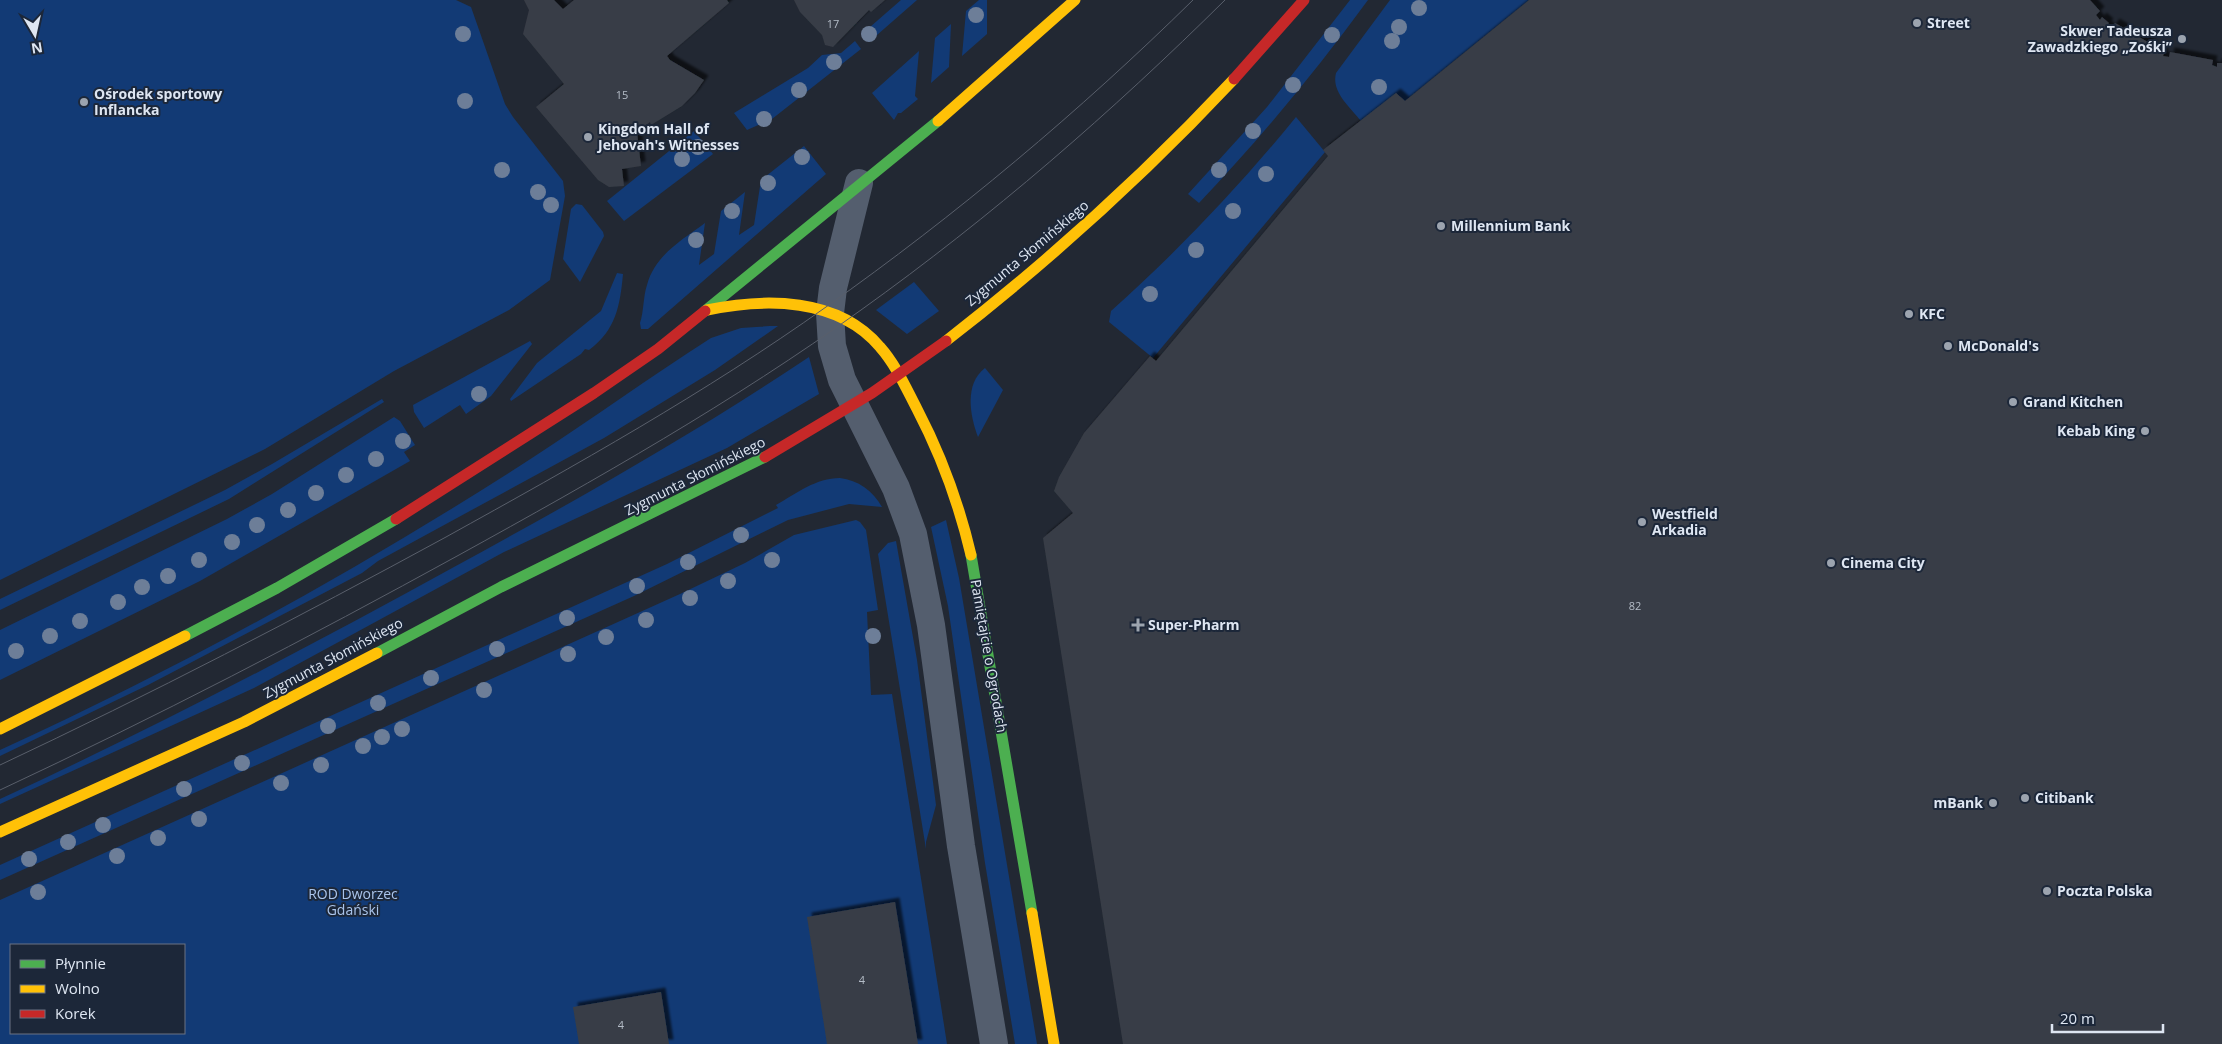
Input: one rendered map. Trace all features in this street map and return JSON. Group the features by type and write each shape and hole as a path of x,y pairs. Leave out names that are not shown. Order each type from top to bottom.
{"main road":[{"path":"0,729 173,644 381,528 479,469 586,399 658,349 950,111 1075,0"},
{"name":"Zygmunta Słomińskiego","path":"0,832 282,703 497,588 724,480 804,436 855,404 898,375 1029,274 1132,182 1244,68 1304,0"},
{"name":"Pamiętajcie o Ogrodach","path":"704,311 765,301 805,305 830,313 856,326 872,337 898,375 937,447 956,495 968,538 981,604 1054,1044"}],"street":[{"path":"859,184 833,288 830,313 832,346 836,363 906,509 918,555 931,625 962,846 994,1044"}],"green space":[{"path":"0,0 456,0 471,7 505,104 563,181 565,196 550,280 509,310 394,371 265,449 0,580"},
{"path":"901,0 917,0 869,42 862,34"},
{"path":"979,0 987,0 987,34 962,56 966,11"},
{"path":"1350,0 1368,0 1287,104 1199,203 1188,194 1267,107"},
{"path":"1390,0 1529,0 1405,101 1361,121 1342,99 1336,87 1336,73"},
{"path":"951,24 949,67 931,83 935,38"},
{"path":"855,41 861,49 772,119 747,130 734,113 808,68 822,55 841,53"},
{"path":"919,51 915,96 918,99 901,113 898,113 894,120 872,93"},
{"path":"1296,117 1325,152 1153,358 1109,322 1111,311 1207,218"},
{"path":"694,131 713,154 624,221 607,201"},
{"path":"804,146 826,174 648,329 641,329 640,323 647,285 656,265 670,249 705,223 699,265 714,254 721,211 745,192 739,235 754,225 761,180"},
{"path":"576,204 582,205 604,236 580,282 563,259 571,209"},
{"path":"617,273 623,274 620,297 611,326 605,334 589,350 585,349 581,354 511,401 510,399 537,363 601,311"},
{"path":"914,282 939,311 907,334 876,310"},
{"path":"778,326 715,370 604,438 378,561 362,573 148,685 0,756 0,750 69,718 204,650 337,577 468,499 711,338 741,328"},
{"path":"530,341 532,344 491,396 466,414 460,405 424,428 414,412 413,405"},
{"path":"809,357 819,394 727,448 504,552 254,688 0,804 0,799 229,687 499,542 678,440"},
{"path":"985,368 1003,390 978,437 971,410 971,391 978,375"},
{"path":"382,399 384,402 229,499 0,610 0,599 225,490"},
{"path":"394,417 400,421 415,445 404,452 410,461 200,581 0,680 0,630 227,519 272,494"},
{"path":"840,478 853,481 870,491 882,507 849,504 788,520 634,596 0,880 0,865 667,564 778,508 776,505 815,483"},
{"name":"ROD Dworzec Gdański","path":"856,520 866,530 878,610 867,612 871,695 892,694 947,1044 0,1044 0,900 745,563 794,535"},
{"path":"946,520 959,578 1037,1044 1015,1044 985,863 948,606 931,527"},
{"path":"896,541 917,660 936,805 926,842 926,849 878,554 888,543"}],"building":[{"path":"524,0 554,0 563,9 574,0 727,0 729,3 667,56 670,60 704,80 695,93 682,106 651,125 650,122 637,132 641,166 622,169 624,186 609,187 598,180 536,107 564,84 523,34 529,10"},
{"path":"794,0 885,0 871,12 869,10 833,47 825,45 822,35 800,12"},
{"name":"Westfield Arkadia","path":"1529,0 2090,0 2100,11 2096,15 2100,20 2102,17 2109,23 2107,25 2111,29 2115,23 2153,45 2150,50 2164,53 2163,56 2169,57 2170,52 2213,60 2212,65 2217,67 2217,63 2222,63 2222,1044 1123,1044 1043,538 1073,513 1054,491 1059,477 1084,433 1150,356 1156,361 1328,156 1323,150 1396,93 1405,101"},
{"path":"895,902 918,1044 827,1044 807,917"},
{"path":"661,992 669,1044 579,1044 573,1007"}],"tram line":[{"path":"0,765 169,683 391,567 591,455 734,369 826,307 969,199 1061,122 1150,42 1193,0"},
{"path":"0,790 289,647 402,586 613,468 764,376 861,310 1004,201 1139,83 1225,0"}],"traffic: fast":[{"path":"705,311 938,121"},
{"path":"377,653 501,587 765,457"},
{"path":"185,636 277,588 396,519"},
{"path":"971,555 1032,913"}],"traffic: slow":[{"path":"938,121 1075,0"},
{"path":"946,341 1022,280 1095,216 1166,149 1234,79"},
{"path":"707,310 753,304 799,305 822,310 843,318 863,331 880,347 891,361 926,426 949,480 971,555"},
{"path":"0,729 185,636"},
{"path":"0,832 244,722 377,653"},
{"path":"1032,913 1054,1044"}],"traffic: jam":[{"path":"1234,79 1304,0"},
{"path":"396,519 594,393 658,349 705,311"},
{"path":"765,457 872,393 946,341"}],"place":[{"name":"Street","path":"1917,23"},
{"name":"Skwer Tadeusza Zawadzkiego „Zośki”","path":"2182,39"},
{"name":"Ośrodek sportowy Inflancka","path":"84,102"},
{"name":"Kingdom Hall of Jehovah's Witnesses","path":"588,137"},
{"name":"Millennium Bank","path":"1441,226"},
{"name":"KFC","path":"1909,314"},
{"name":"McDonald's","path":"1948,346"},
{"name":"Grand Kitchen","path":"2013,402"},
{"name":"Kebab King","path":"2145,431"},
{"name":"Westfield Arkadia","path":"1642,522"},
{"name":"Cinema City","path":"1831,563"},
{"name":"Super-Pharm","path":"1138,625"},
{"name":"Citibank","path":"2025,798"},
{"name":"mBank","path":"1993,803"},
{"name":"Poczta Polska","path":"2047,891"}]}
